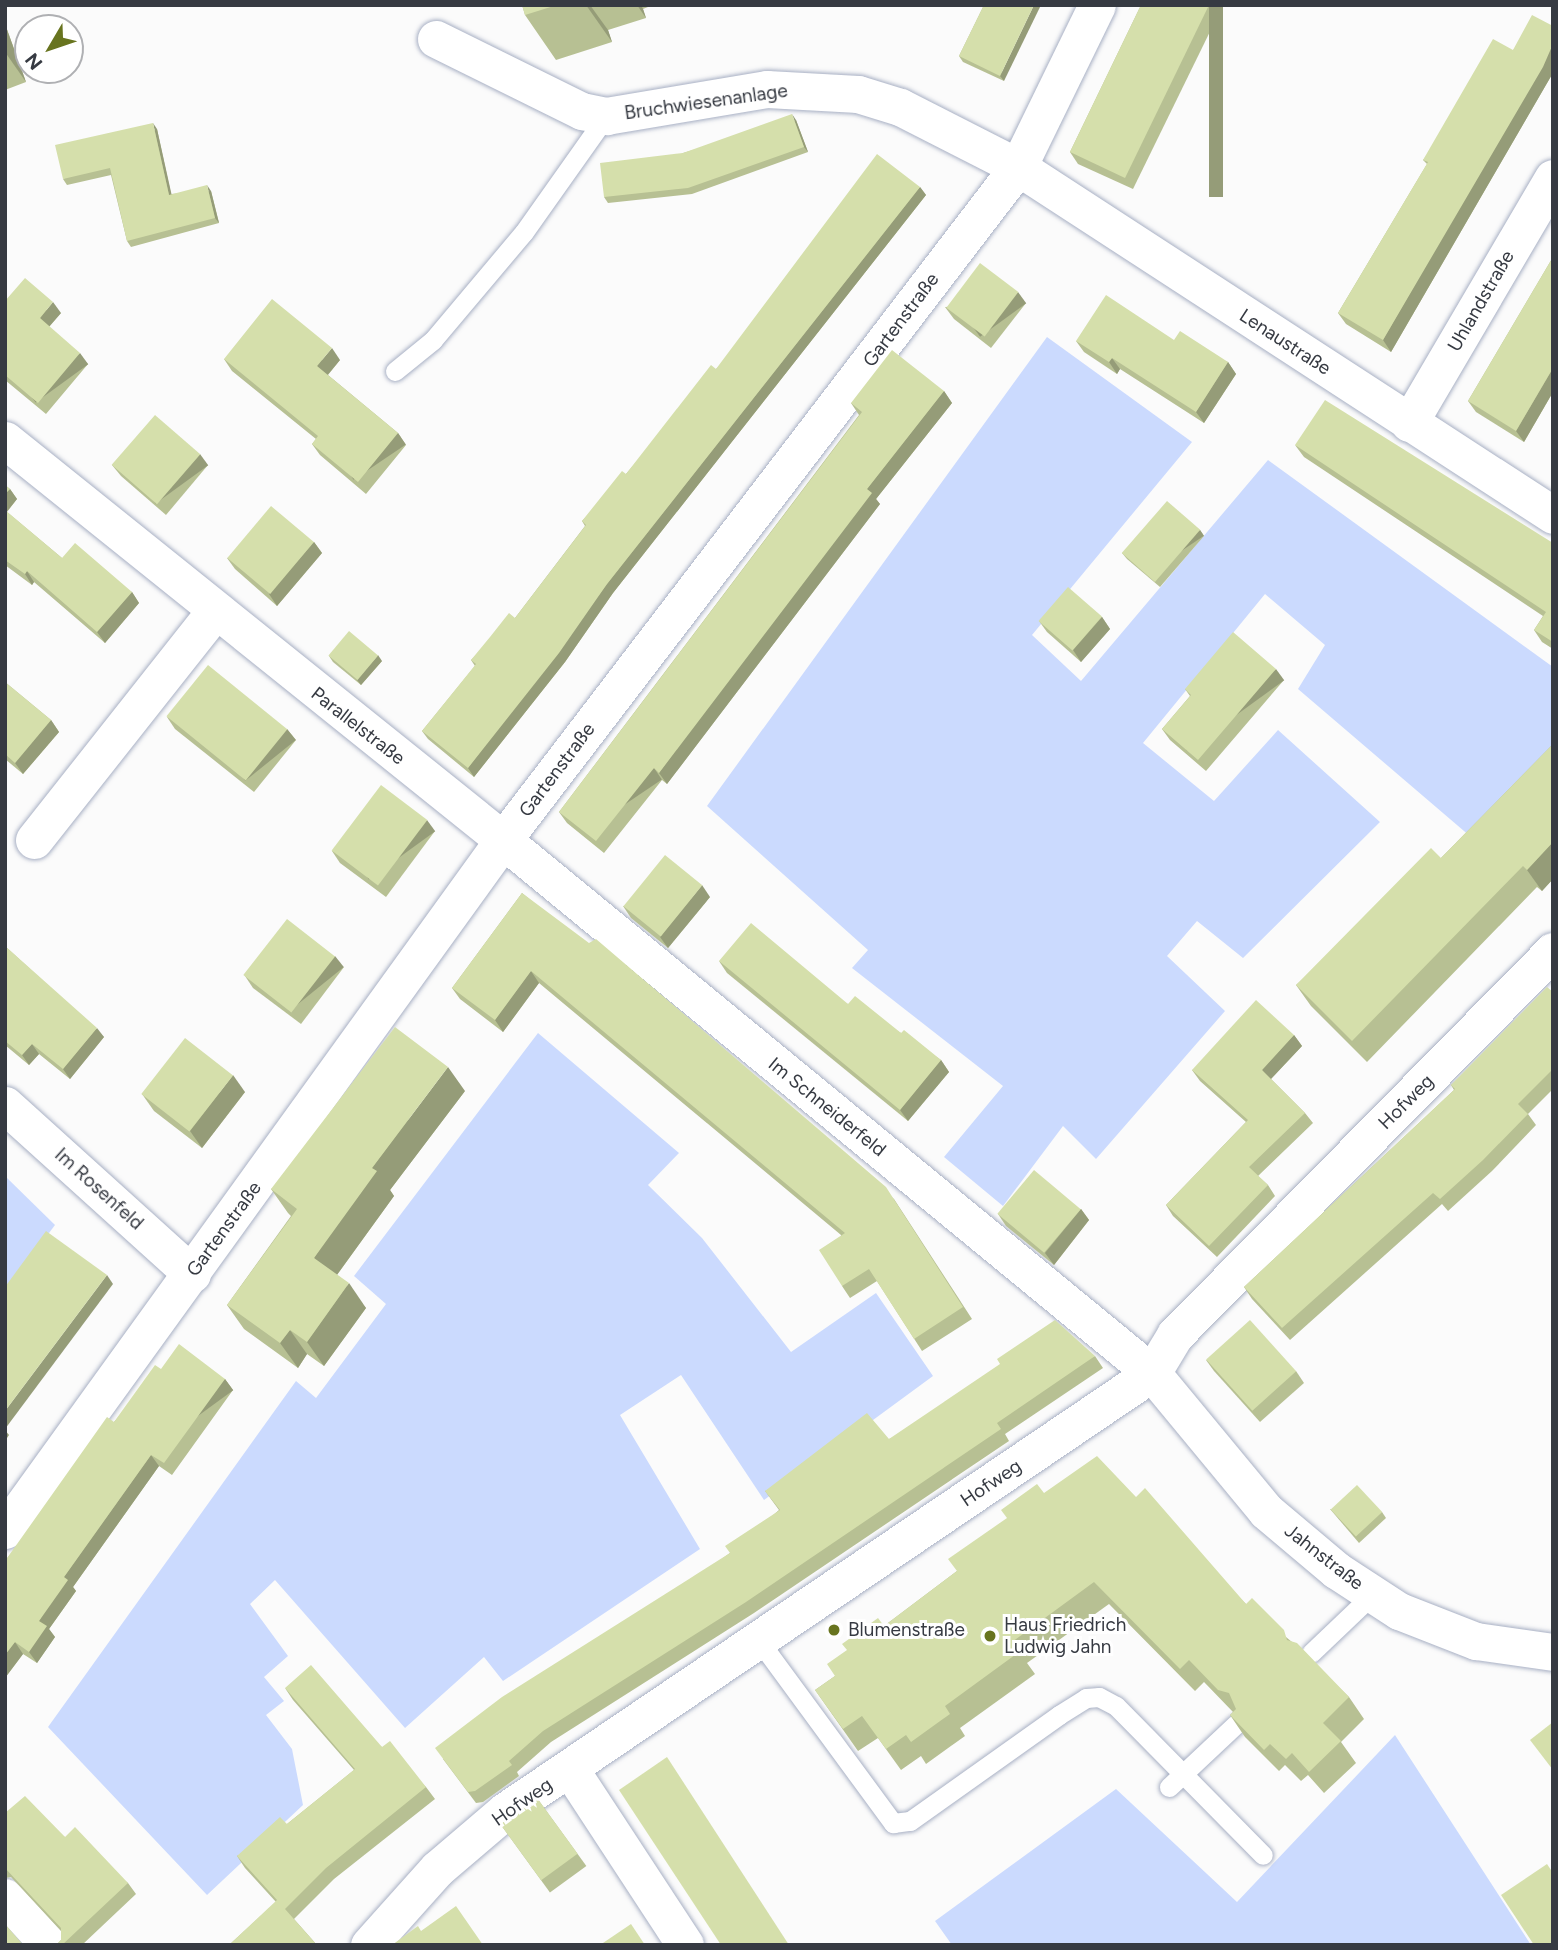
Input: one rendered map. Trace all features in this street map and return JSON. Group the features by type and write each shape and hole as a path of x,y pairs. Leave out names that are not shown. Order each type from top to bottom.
{"street":[{"name":"Gartenstraße","path":"5,1530 503,840 1018,167 1097,5"},
{"name":"Bruchwiesenanlage","path":"436,39 582,111 606,116 767,89 844,92 900,107 1018,167"},
{"name":"Lenaustraße","path":"1018,167 1553,515"},
{"name":"Uhlandstraße","path":"1409,423 1553,178"},
{"name":"Parallelstraße","path":"5,440 214,612 503,840"},
{"path":"34,840 214,612"},
{"name":"Im Schneiderfeld","path":"503,840 1152,1373"},
{"name":"Hofweg","path":"369,1945 436,1869 505,1811 760,1642 1152,1373 1175,1335 1553,951"},
{"name":"Im Rosenfeld","path":"5,1105 192,1274"},
{"name":"Jahnstraße","path":"1152,1373 1266,1511 1336,1570 1399,1611 1476,1641 1553,1652"},
{"path":"570,1769 685,1945"},
{"path":"5,1897 49,1945"}],"lane":[{"path":"394,371 433,340 524,232 606,116"},
{"path":"1311,1653 1373,1594"},
{"path":"760,1642 893,1823 910,1821 1086,1698 1100,1696 1116,1706 1176,1781 1263,1855"},
{"path":"1176,1781 1236,1724"}],"shaded area":[{"path":"1047,337 1192,442 1032,635 1081,681 1268,460 1553,667 1553,745 1471,837 1298,689 1325,645 1265,594 1143,743 1214,801 1278,730 1380,822 1243,958 1197,921 1167,956 1225,1011 1096,1159 1063,1126 1003,1206 944,1157 1003,1086 852,968 868,950 707,806"},
{"path":"538,1033 679,1153 648,1185 702,1238 791,1352 876,1293 933,1376 764,1500 681,1375 620,1415 700,1549 503,1681 484,1657 405,1728 275,1580 250,1604 288,1656 264,1677 284,1701 266,1715 292,1749 303,1805 207,1895 48,1727 296,1381 316,1398 386,1304 354,1276"},
{"path":"5,1176 55,1225 5,1292"},
{"path":"1395,1735 1531,1945 952,1945 935,1921 1116,1789 1237,1902"}],"building":[{"path":"522,5 557,5 525,15"},
{"path":"984,5 1034,5 1000,76 959,56"},
{"path":"1141,5 1209,5 1125,178 1070,152"},
{"path":"1532,15 1553,26 1553,44 1543,67 1383,340 1338,313 1428,162 1423,160 1493,39 1513,50"},
{"path":"792,114 804,147 688,188 604,197 600,163 683,153"},
{"path":"153,123 169,195 207,185 215,218 127,241 110,168 63,179 55,145"},
{"path":"877,154 920,187 607,584 559,653 468,768 422,731 476,664 471,660 509,613 515,618 586,525 582,521 622,471 626,474 711,365 716,369"},
{"path":"1553,257 1553,368 1516,431 1468,401"},
{"path":"980,263 1018,292 985,337 946,308"},
{"path":"25,278 53,302 40,318 80,353 38,403 5,375 5,301"},
{"path":"1106,295 1174,340 1180,331 1228,362 1196,412 1112,358 1109,362 1076,341"},
{"path":"272,299 332,348 317,366 398,433 358,482 312,444 318,436 224,359"},
{"path":"892,350 944,391 867,489 872,493 659,773 654,768 596,841 559,812 862,412 851,403"},
{"path":"1325,400 1553,543 1553,642 1534,630 1546,612 1295,445"},
{"path":"155,415 200,454 157,504 112,465"},
{"path":"1167,501 1200,530 1155,582 1122,553"},
{"path":"271,506 314,542 270,594 227,558"},
{"path":"5,510 62,558 75,543 132,592 97,632 27,571 25,574 5,560"},
{"path":"1068,587 1102,617 1072,650 1038,621"},
{"path":"349,631 378,655 358,680 328,656"},
{"path":"1233,632 1276,669 1198,760 1162,729 1191,695 1185,689"},
{"path":"208,665 287,729 246,780 166,716"},
{"path":"5,682 51,720 15,763 5,754"},
{"path":"1553,744 1553,842 1527,870 1523,866 1352,1041 1296,985 1431,848 1441,858"},
{"path":"381,785 427,820 378,885 332,850"},
{"path":"665,855 702,885 661,936 623,906"},
{"path":"522,893 589,943 596,939 886,1187 963,1307 914,1339 869,1269 842,1286 819,1250 845,1233 531,971 495,1020 452,988"},
{"path":"287,919 335,957 291,1013 243,975"},
{"path":"751,923 848,1004 855,996 901,1033 904,1030 941,1060 900,1110 719,961"},
{"path":"5,946 97,1028 63,1069 32,1044 22,1055 5,1041"},
{"path":"1547,987 1553,992 1553,1069 1518,1104 1528,1114 1440,1199 1433,1193 1282,1328 1244,1287 1455,1089 1451,1085"},
{"path":"1256,1000 1294,1035 1262,1070 1305,1113 1249,1167 1268,1185 1209,1246 1166,1205 1248,1120 1192,1070"},
{"path":"395,1027 448,1067 372,1168 377,1171 314,1258 349,1283 307,1342 290,1330 280,1343 227,1305 297,1209 271,1189"},
{"path":"185,1038 233,1076 189,1132 141,1094"},
{"path":"1034,1170 1081,1209 1044,1253 997,1214"},
{"path":"46,1231 107,1275 5,1411 5,1287"},
{"path":"1055,1320 1095,1356 997,1423 1001,1429 746,1602 543,1731 509,1761 512,1765 475,1791 468,1792 435,1748 502,1697 730,1553 725,1546 780,1510 765,1491 867,1413 889,1439 1000,1364 997,1359"},
{"path":"1250,1320 1296,1371 1252,1411 1206,1359"},
{"path":"179,1344 225,1379 164,1463 151,1455 64,1577 68,1580 39,1621 47,1626 29,1652 15,1642 5,1655 5,1561 107,1417 114,1422 155,1365 161,1369"},
{"name":"Haus Friedrich Ludwig Jahn","path":"1097,1456 1136,1497 1145,1488 1246,1604 1252,1598 1284,1630 1287,1640 1297,1643 1349,1697 1323,1723 1341,1741 1309,1772 1292,1753 1286,1759 1270,1744 1264,1750 1230,1715 1236,1709 1229,1693 1218,1690 1189,1660 1180,1669 1094,1582 1012,1642 1019,1652 945,1706 950,1714 911,1742 906,1735 886,1749 862,1716 843,1729 815,1690 835,1676 827,1664 847,1650 842,1644 878,1618 884,1626 957,1571 948,1559 1007,1518 1001,1510 1037,1484 1044,1493"},
{"path":"1357,1485 1382,1512 1356,1537 1331,1510"},
{"path":"311,1665 382,1747 390,1741 426,1787 326,1868 285,1909 315,1945 229,1945 277,1900 237,1856 280,1817 287,1824 355,1769 285,1688"},
{"path":"1553,1722 1553,1770 1530,1740"},
{"path":"667,1757 789,1945 721,1945 619,1790"},
{"path":"25,1796 65,1837 75,1827 128,1883 62,1945 56,1945 61,1940 61,1928 5,1868 5,1813"},
{"path":"537,1798 578,1854 541,1880 501,1824"},
{"path":"1547,1864 1553,1873 1553,1945 1534,1945 1501,1895"},
{"path":"456,1906 483,1945 392,1945 418,1926 421,1931"},
{"path":"5,1924 23,1945 5,1945"},
{"path":"631,1924 645,1945 600,1945"}],"place":[{"name":"Blumenstraße","path":"834,1630"},
{"name":"Haus Friedrich Ludwig Jahn","path":"990,1636"}]}
